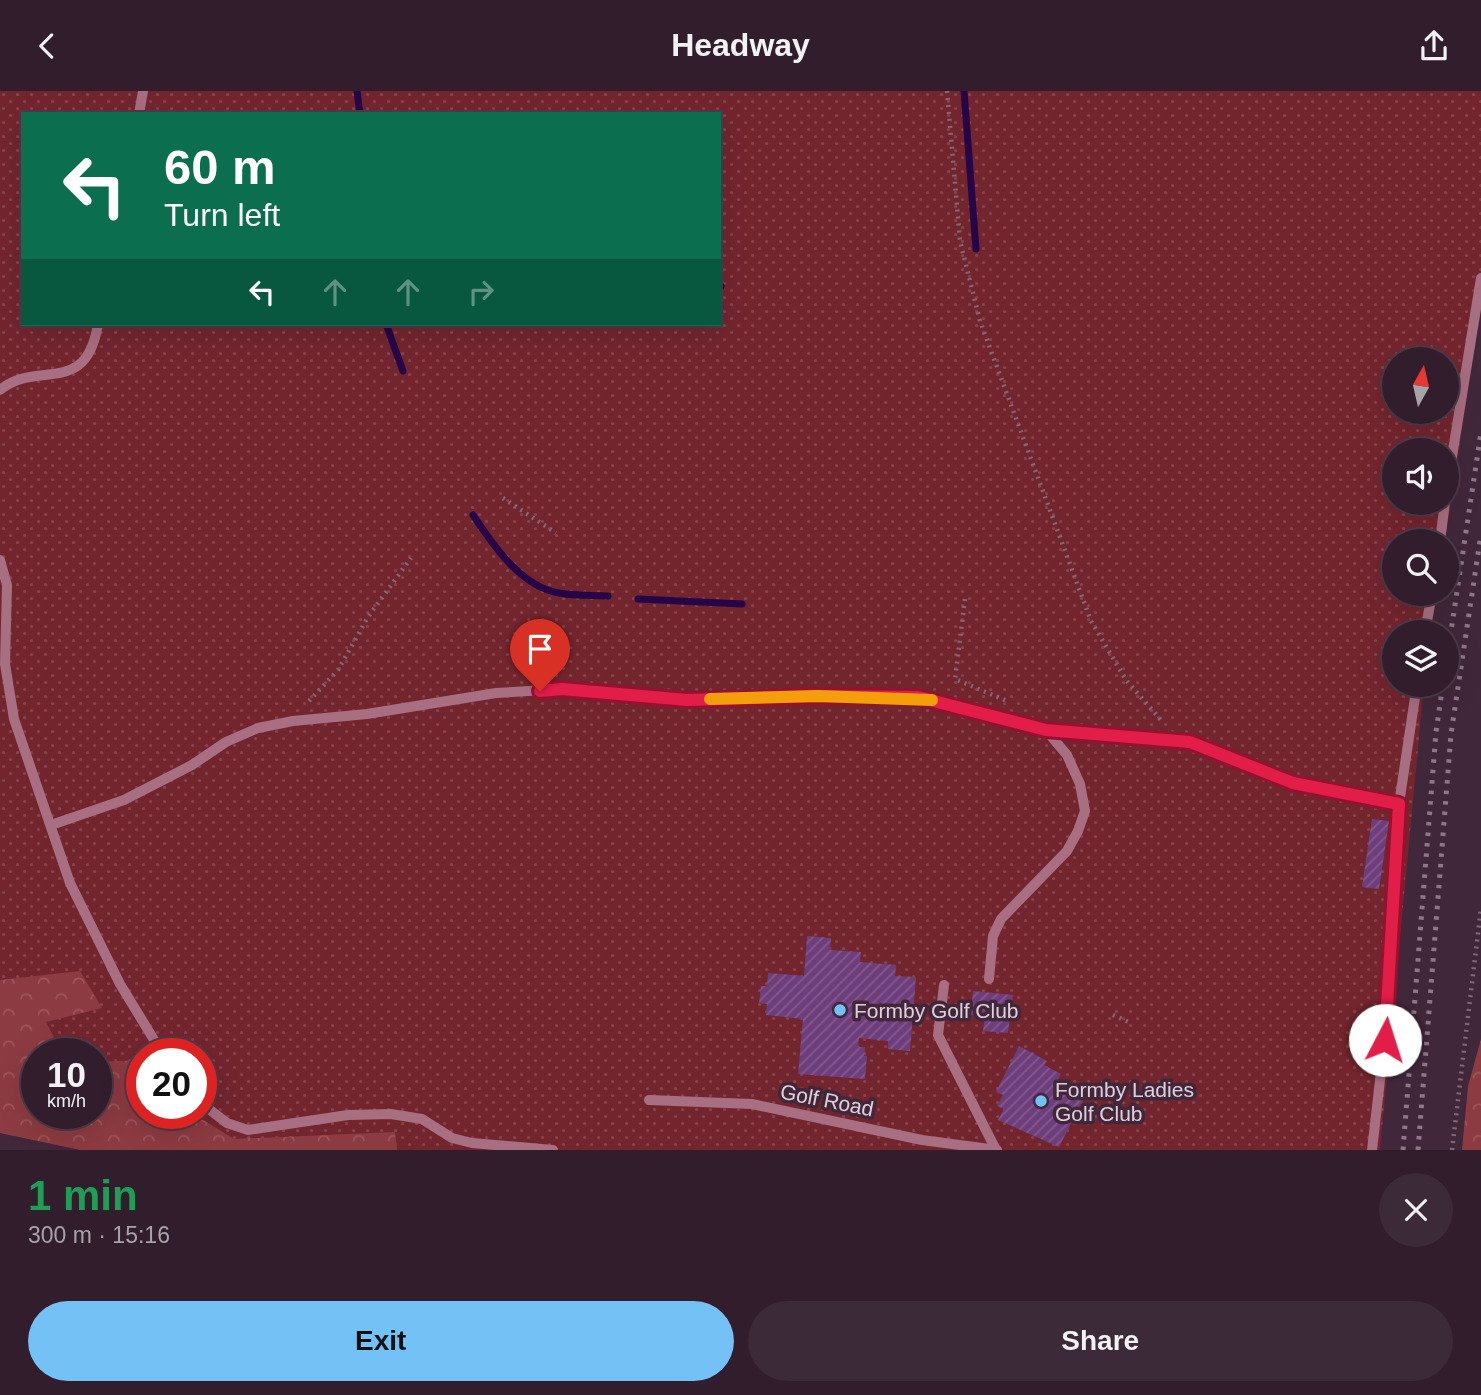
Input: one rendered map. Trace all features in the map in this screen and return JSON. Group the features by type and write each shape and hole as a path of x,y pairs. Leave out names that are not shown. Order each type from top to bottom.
{"lane":[{"path":"139,112 144,91"},
{"path":"1455,438 1481,278"},
{"path":"0,390 22,380 72,369 90,352 97,326"},
{"path":"0,560 7,585 7,687 14,719 70,883 93,933 151,1038"},
{"path":"51,825 124,800 192,765 226,742 258,728 496,693 562,689 687,700 818,696 918,697 1046,730 1176,739 1204,745 1293,783 1399,804"},
{"path":"1372,1150 1390,993 1391,911 1399,804 1415,697"},
{"path":"989,979 993,936 1001,919 1067,851 1085,811 1080,784 1067,755 1046,730"},
{"path":"944,985 938,1035 996,1150"},
{"name":"Golf Road","path":"649,1100 752,1104 922,1140 996,1150"},
{"path":"217,1115 227,1123 248,1130 348,1115 391,1114 422,1119 452,1138 472,1143 553,1150"}],"path":[{"path":"947,91 960,241 967,275 999,377 1091,621 1126,680 1168,725"},
{"path":"503,498 556,533"},
{"path":"304,705 338,670 368,617 411,558"},
{"path":"965,599 955,680 1011,703"},
{"path":"1452,1150 1481,908"},
{"path":"1113,1014 1131,1023"}],"shaded area":[{"path":"0,91 1481,91 1481,304 1459,449 1459,438 1382,438 1382,515 1449,515 1447,529 1382,529 1382,606 1435,606 1433,620 1382,620 1382,697 1423,697 1380,1150 85,1150 0,1128"}],"green space":[{"path":"80,971 102,1008 46,1022 54,1038 21,1038 21,1129 112,1129 112,1061 126,1061 126,1129 217,1128 234,1139 395,1132 397,1150 80,1150 0,1133 0,980"},
{"path":"1481,1039 1481,1150 1462,1150 1468,1086"}],"building":[{"path":"1372,819 1389,821 1379,889 1362,887"},
{"name":"Formby Golf Club","path":"807,936 831,938 830,950 861,952 860,962 896,965 895,976 916,977 910,1051 888,1049 888,1041 859,1038 858,1047 865,1047 864,1056 867,1056 865,1079 798,1074 803,1019 766,1015 767,1004 759,1003 761,986 767,986 768,973 804,976"},
{"path":"973,991 1013,995 1008,1033 983,1031 985,1016 971,1015"},
{"name":"Formby Ladies Golf Club","path":"1019,1046 1047,1061 1044,1065 1061,1074 1055,1085 1062,1089 1064,1085 1085,1096 1059,1147 998,1120 1004,1109 997,1106 1003,1095 996,1092"}],"waterway":[{"path":"357,91 360,112"},
{"path":"964,91 976,249"},
{"path":"387,326 403,371"},
{"path":"473,515 509,563 532,583 559,593 608,596"},
{"path":"638,599 742,604"}],"railway":[{"path":"1453,620 1481,432"},
{"path":"1418,1150 1451,734 1481,534"},
{"path":"1403,1150 1436,732 1441,697"}],"slow traffic":[{"path":"710,699 818,696 918,697 932,700"}],"place":[{"name":"Formby Golf Club","path":"840,1010"},
{"name":"Formby Ladies Golf Club","path":"1041,1101"}],"route":[{"path":"540,691 562,689 687,700 818,696 918,697 1046,730 1176,739 1204,745 1293,783 1399,804 1391,911 1390,993 1385,1040"}]}
